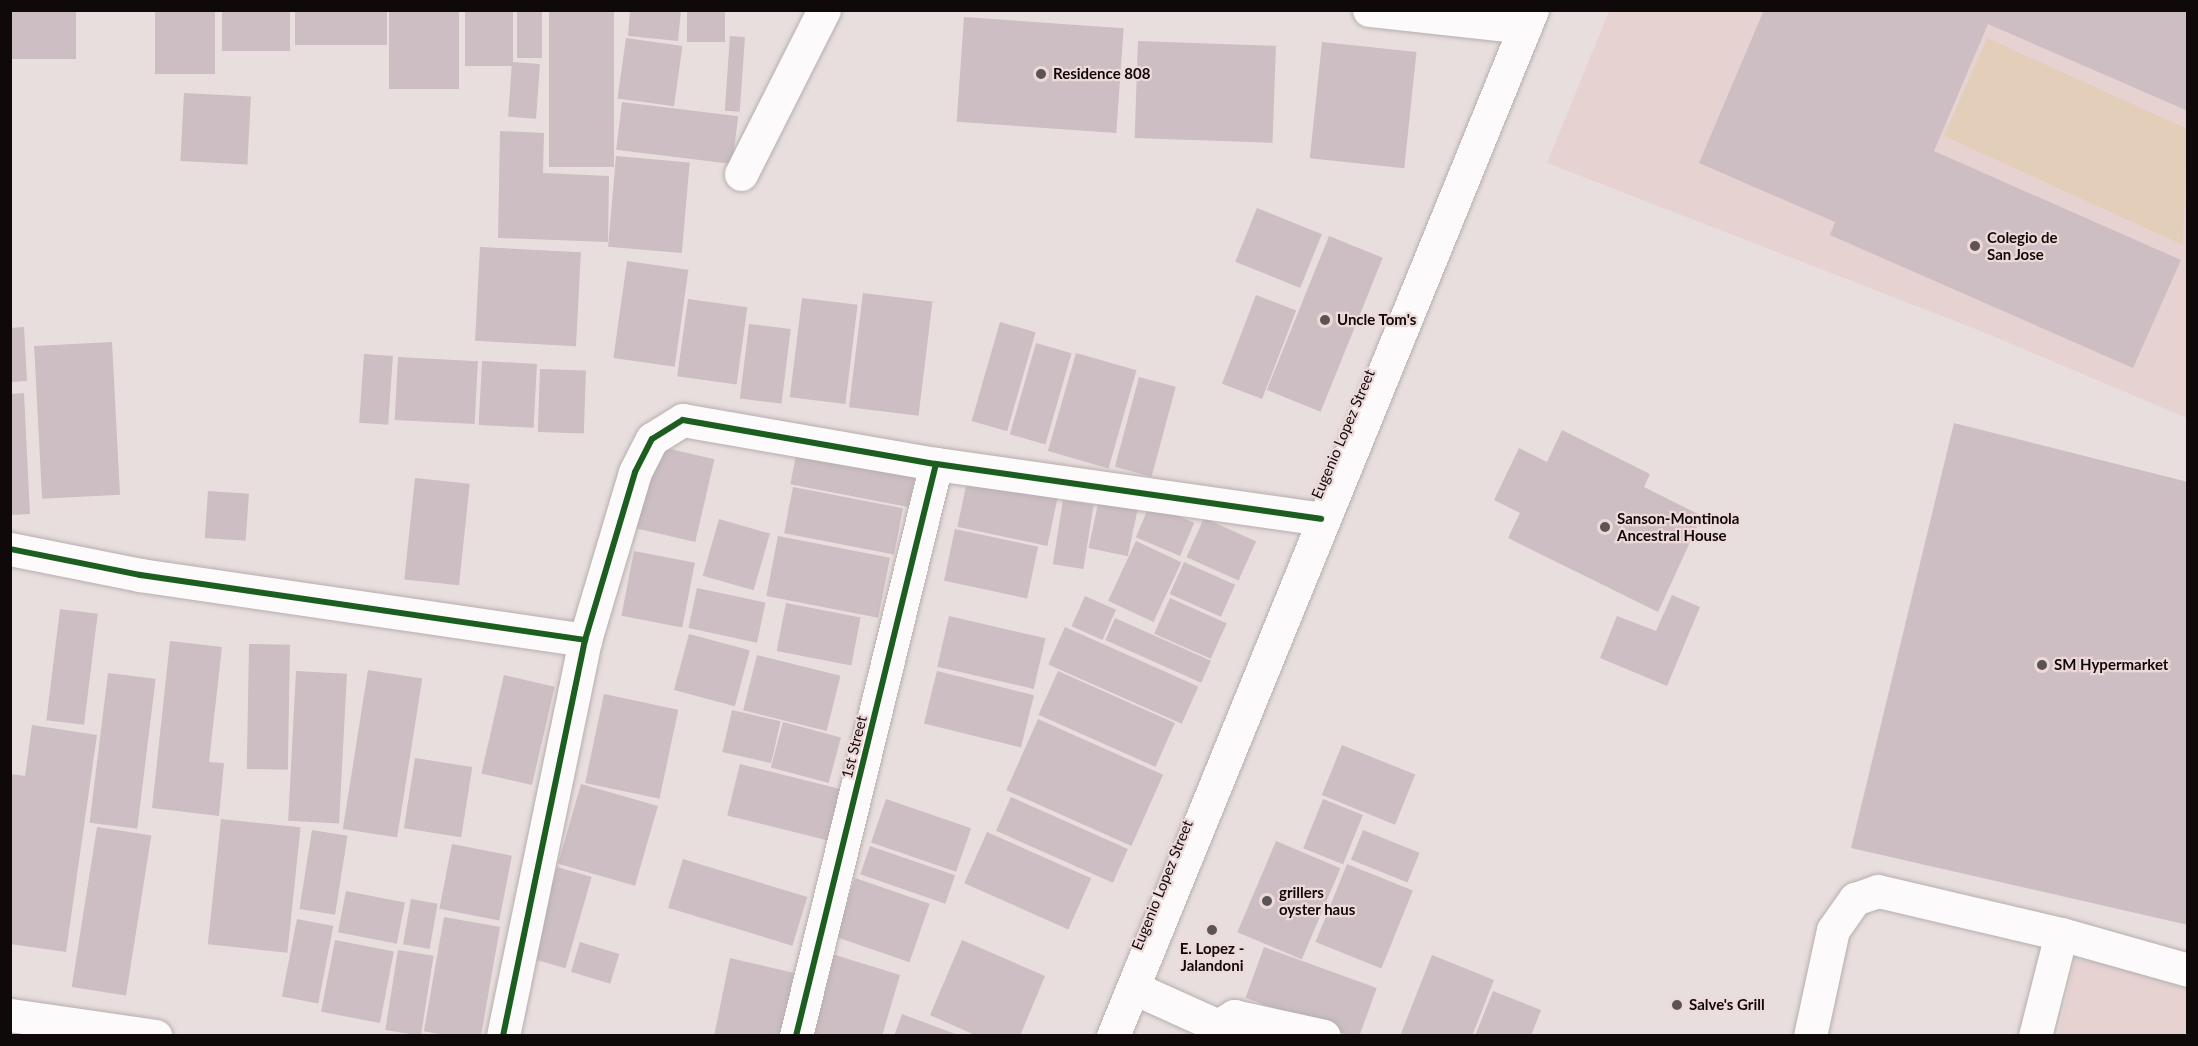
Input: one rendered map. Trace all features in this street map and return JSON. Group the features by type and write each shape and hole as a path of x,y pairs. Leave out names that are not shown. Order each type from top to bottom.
{"street":[{"path":"741,174 824,10"},
{"path":"1369,10 1528,19"},
{"name":"Eugenio Lopez Street","path":"1113,1035 1134,988 1321,519 1528,19"},
{"path":"503,1035 585,640 635,472 652,439 683,420 936,464 1321,519"},
{"name":"1st Street","path":"796,1035 936,464"},
{"path":"10,549 140,575 585,640"},
{"path":"1810,1035 1833,930 1855,898 1878,891 2061,933 2187,970"},
{"path":"2034,1035 2061,933"},
{"path":"1134,988 1217,1031 1234,1016 1324,1035"},
{"path":"10,1015 155,1035"}],"shaded area":[{"name":"Colegio de San Jose","path":"1609,11 2187,11 2187,418 1978,330 1547,163"},
{"path":"1987,38 2187,129 2183,245 1944,136"},
{"path":"2075,958 2187,978 2187,1035 2058,1036"}],"building":[{"path":"10,10 76,10 76,59 10,59"},
{"path":"155,10 215,10 215,74 155,74"},
{"path":"222,10 290,10 290,51 222,51"},
{"path":"295,10 387,10 387,45 295,45"},
{"path":"389,10 459,10 459,89 389,89"},
{"path":"465,10 513,10 513,66 465,66"},
{"path":"517,10 542,10 542,58 517,58"},
{"path":"549,10 614,10 614,167 549,167"},
{"path":"630,10 681,10 678,41 628,36"},
{"path":"687,10 725,10 725,42 687,42"},
{"path":"1764,10 2188,10 2188,111 1988,24 1934,151 2181,260 2133,368 1830,235 1835,222 1699,163"},
{"name":"Residence 808","path":"964,17 1124,28 1116,133 957,122"},
{"path":"730,36 745,37 740,112 725,111"},
{"path":"626,38 682,46 674,106 618,98"},
{"path":"1138,41 1276,46 1273,143 1135,138"},
{"path":"1322,42 1416,52 1404,168 1310,158"},
{"path":"512,62 540,64 536,119 508,117"},
{"path":"184,93 251,97 247,164 180,161"},
{"path":"622,102 738,116 732,164 616,150"},
{"path":"500,131 544,133 543,173 609,176 608,242 498,238"},
{"path":"616,156 690,162 682,253 608,247"},
{"path":"1257,208 1322,234 1300,288 1235,262"},
{"path":"1329,236 1383,258 1321,412 1267,390"},
{"path":"480,247 581,252 576,346 475,341"},
{"path":"627,261 688,270 675,367 613,358"},
{"path":"863,293 932,302 918,416 849,407"},
{"path":"1256,295 1296,310 1262,399 1222,384"},
{"path":"802,298 858,305 845,404 790,397"},
{"path":"688,299 747,307 737,385 677,376"},
{"path":"1000,322 1036,332 1007,431 972,421"},
{"path":"749,324 791,329 782,404 740,398"},
{"path":"24,327 27,381 10,382 10,328"},
{"path":"112,342 120,495 42,499 34,346"},
{"path":"1036,343 1072,353 1045,445 1010,434"},
{"path":"1076,353 1137,370 1108,468 1048,451"},
{"path":"364,354 393,356 388,425 359,423"},
{"path":"398,357 478,361 475,424 395,420"},
{"path":"482,361 537,364 534,428 479,425"},
{"path":"540,369 586,371 584,434 538,432"},
{"path":"1139,377 1176,387 1152,477 1115,467"},
{"path":"24,393 30,514 10,515 10,394"},
{"name":"SM Hypermarket","path":"1954,423 2188,482 2188,925 1851,848"},
{"name":"Sanson-Montinola Ancestral House","path":"1562,430 1650,474 1644,487 1702,516 1658,612 1508,538 1520,513 1494,500 1519,448 1547,462"},
{"path":"653,445 714,459 695,542 634,528"},
{"path":"798,445 917,468 909,507 790,484"},
{"path":"969,472 1059,491 1047,546 957,527"},
{"path":"415,478 470,484 459,585 404,579"},
{"path":"793,487 903,508 894,555 784,533"},
{"path":"208,491 249,494 246,541 205,538"},
{"path":"1099,499 1138,507 1128,556 1089,548"},
{"path":"1063,500 1094,505 1083,569 1053,564"},
{"path":"1150,504 1194,523 1180,556 1136,537"},
{"path":"1204,518 1256,541 1239,580 1187,557"},
{"path":"719,519 770,534 754,590 703,576"},
{"path":"955,529 1038,547 1027,599 944,581"},
{"path":"778,536 890,558 878,618 766,596"},
{"path":"1136,541 1181,562 1153,622 1108,601"},
{"path":"634,551 695,563 682,628 621,616"},
{"path":"1184,562 1235,585 1221,617 1170,594"},
{"path":"697,588 765,603 757,643 688,628"},
{"path":"1672,595 1700,607 1667,686 1600,658 1617,616 1656,631"},
{"path":"1085,596 1116,610 1103,640 1072,626"},
{"path":"1170,598 1227,623 1211,659 1154,634"},
{"path":"786,603 861,618 851,666 777,651"},
{"path":"60,609 98,614 84,725 46,720"},
{"path":"949,616 1045,638 1034,689 937,667"},
{"path":"1115,618 1211,661 1201,683 1105,640"},
{"path":"1065,627 1198,686 1182,724 1048,664"},
{"path":"689,634 750,650 735,706 674,690"},
{"path":"170,641 222,647 209,762 224,763 219,816 152,808"},
{"path":"249,644 290,645 288,770 247,769"},
{"path":"757,655 840,676 827,731 743,710"},
{"path":"368,670 422,679 397,838 343,829"},
{"path":"296,671 347,674 339,823 288,821"},
{"path":"937,671 1034,695 1021,748 924,723"},
{"path":"1058,671 1175,723 1155,767 1038,715"},
{"path":"108,673 156,679 137,829 90,823"},
{"path":"504,675 555,687 532,785 481,773"},
{"path":"604,694 678,710 659,799 585,783"},
{"path":"732,710 781,721 771,763 722,752"},
{"path":"1038,719 1163,775 1131,846 1006,790"},
{"path":"783,722 841,738 829,783 771,767"},
{"path":"32,725 97,735 66,952 10,944 10,774 25,776"},
{"path":"1342,745 1415,775 1395,825 1322,795"},
{"path":"415,758 472,767 461,837 404,828"},
{"path":"740,764 840,789 827,840 727,815"},
{"path":"581,784 658,806 635,886 558,864"},
{"path":"1011,797 1128,849 1113,883 996,831"},
{"path":"886,799 971,828 956,872 871,842"},
{"path":"1323,799 1363,815 1343,864 1303,848"},
{"path":"221,819 301,827 287,953 208,944"},
{"path":"97,827 151,836 126,996 72,987"},
{"path":"312,830 348,836 335,915 299,909"},
{"path":"1363,830 1420,853 1408,883 1351,860"},
{"path":"987,832 1091,878 1068,930 964,883"},
{"path":"1276,841 1340,868 1302,959 1237,932"},
{"path":"452,844 512,856 499,920 439,909"},
{"path":"870,846 955,875 945,904 860,874"},
{"path":"683,859 807,897 792,946 668,908"},
{"path":"1347,864 1413,891 1381,968 1316,942"},
{"path":"557,867 592,877 565,968 531,958"},
{"path":"855,878 930,904 910,962 835,937"},
{"path":"346,891 405,902 397,944 338,932"},
{"path":"411,899 438,904 430,949 403,944"},
{"path":"444,917 500,927 481,1036 451,1036 424,1031"},
{"path":"297,919 333,926 318,1004 282,997"},
{"path":"335,940 394,951 380,1023 321,1012"},
{"path":"962,940 1045,976 1020,1036 977,1036 930,1015"},
{"path":"580,942 619,954 610,984 571,972"},
{"path":"1264,947 1377,988 1359,1036 1351,1036 1246,998"},
{"path":"398,950 434,956 421,1036 385,1030"},
{"path":"832,954 900,975 882,1036 807,1036"},
{"path":"1432,955 1494,980 1472,1036 1400,1036"},
{"path":"730,958 794,973 780,1036 714,1036"},
{"path":"1493,991 1541,1010 1531,1036 1475,1036"},
{"path":"902,1014 958,1035 958,1036 894,1036"}],"cycle path":[{"path":"503,1036 585,640 635,472 652,439 683,420 936,464 1321,519"},
{"path":"796,1036 936,464"},
{"path":"10,549 140,575 585,640"}],"place":[{"name":"Residence 808","path":"1041,74"},
{"name":"Colegio de San Jose","path":"1975,246"},
{"name":"Uncle Tom's","path":"1325,320"},
{"name":"Sanson-Montinola Ancestral House","path":"1605,527"},
{"name":"SM Hypermarket","path":"2042,665"},
{"name":"grillers oyster haus","path":"1267,901"},
{"name":"E. Lopez - Jalandoni","path":"1212,930"},
{"name":"Salve's Grill","path":"1677,1005"}]}
